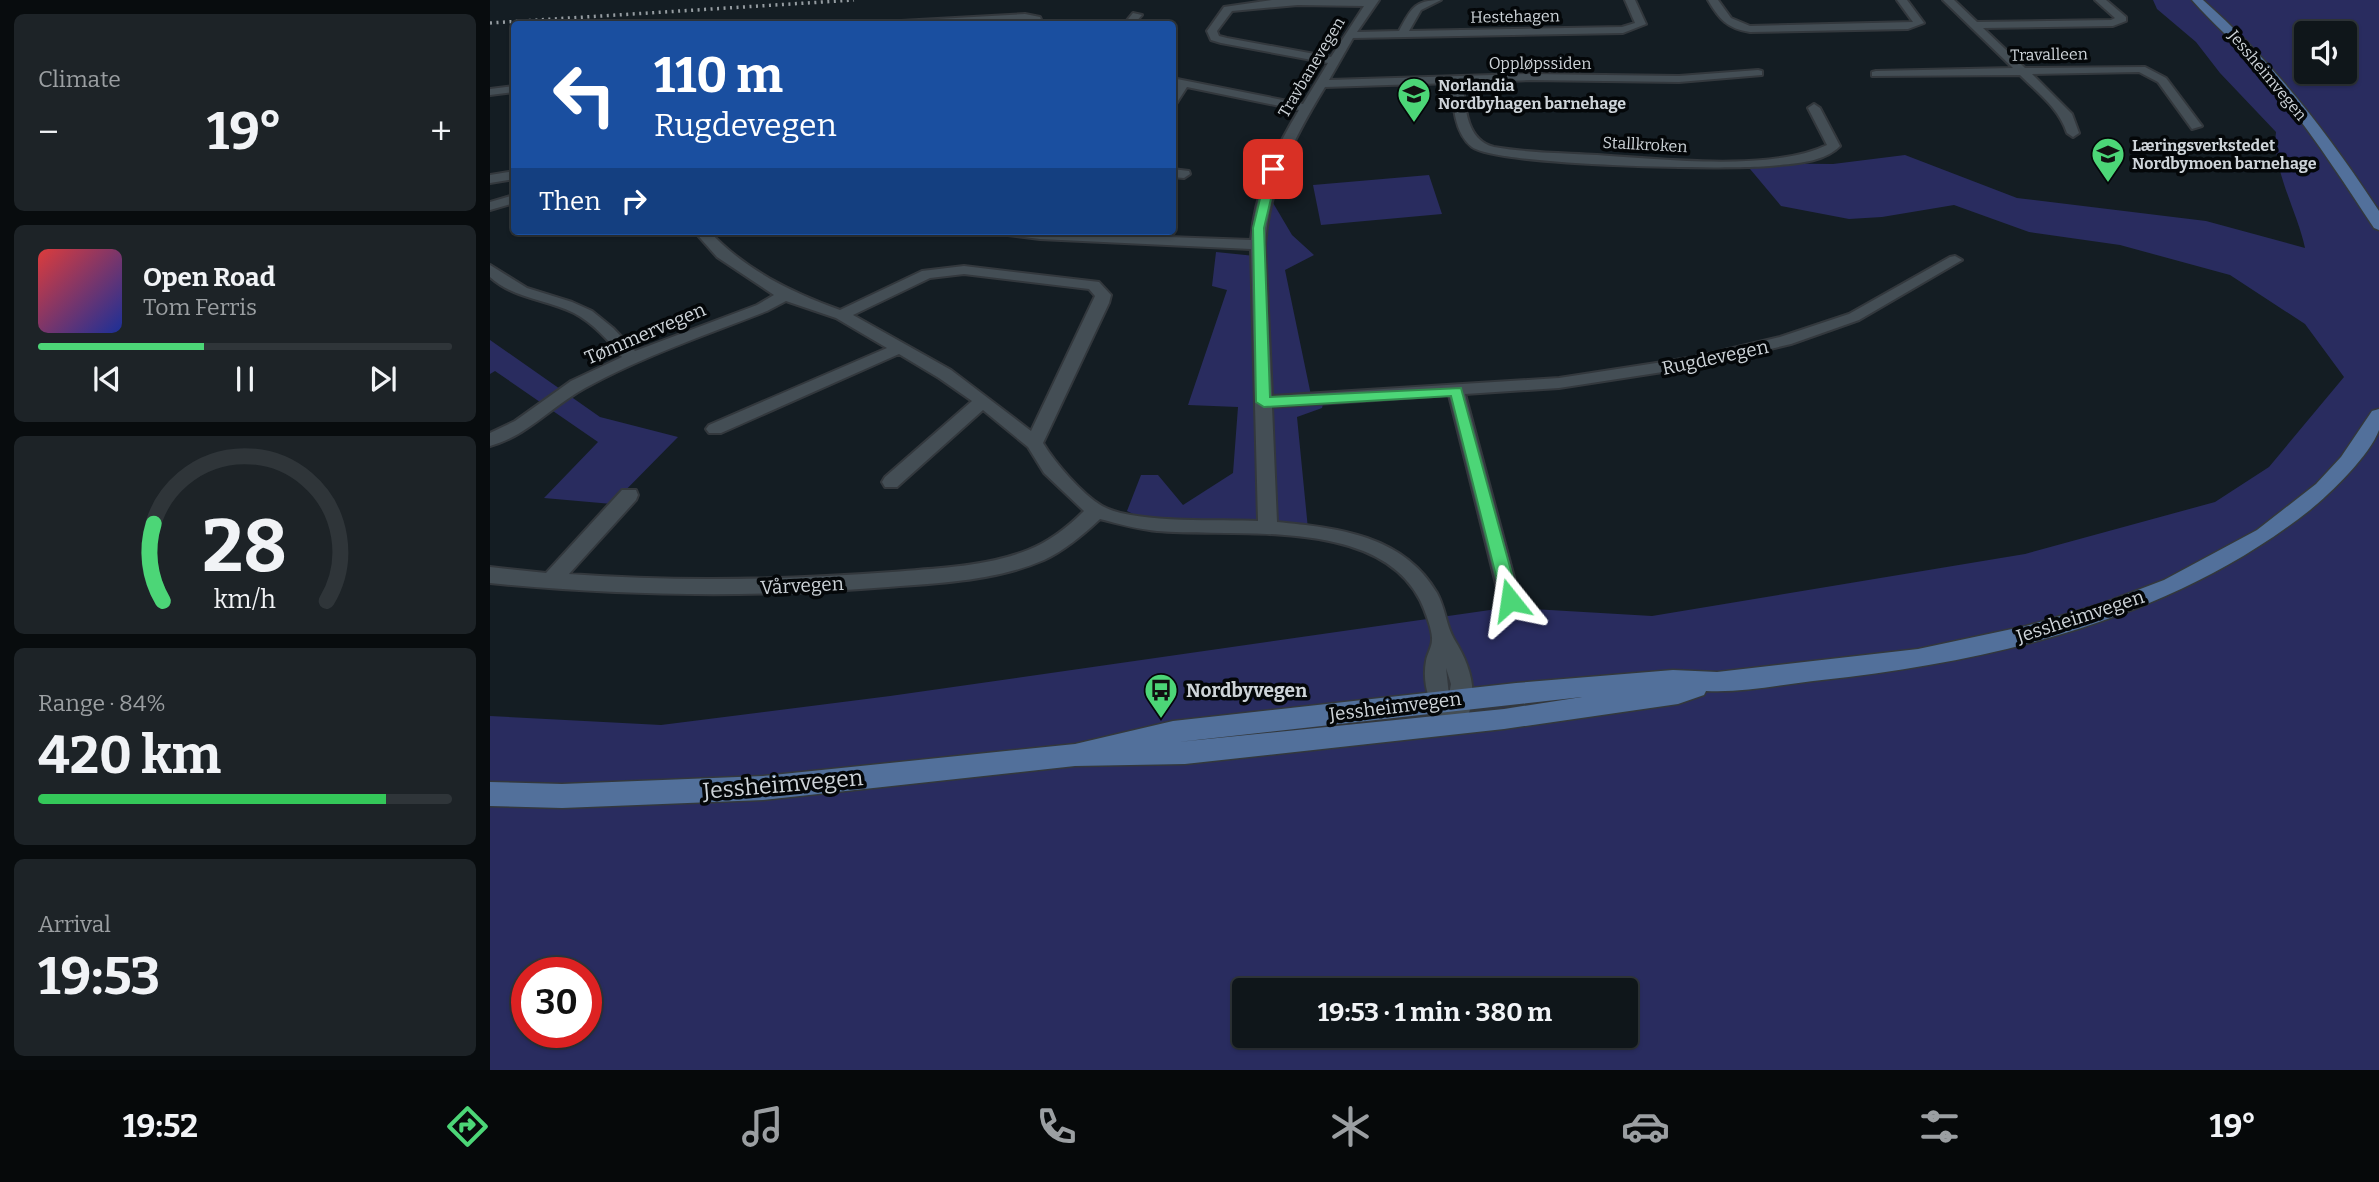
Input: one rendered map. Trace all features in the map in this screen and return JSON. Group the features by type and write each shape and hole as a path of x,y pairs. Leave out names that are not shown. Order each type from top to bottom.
{"main road":[{"name":"Jessheimvegen","path":"2197,0 2241,40 2277,81 2360,191 2379,225"},
{"name":"Jessheimvegen","path":"1075,755 1172,732 1450,700 1673,680 1717,682 1853,667 1975,647 2026,635 2106,611 2172,586 2263,535 2323,489 2348,462 2379,415"},
{"name":"Jessheimvegen","path":"490,794 587,795 762,788 1075,755 1185,753 1455,725 1678,694 1717,682"}],"street":[{"path":"1402,34 1417,8 1436,0"},
{"name":"Hestehagen","path":"1351,35 1632,29 1639,26 1642,20 1630,0"},
{"path":"1713,0 1725,21 1739,28 1750,29 1908,26 1919,23 1902,0"},
{"path":"1948,0 2064,111 2074,133"},
{"path":"1974,25 2113,23 2122,19 2100,0"},
{"path":"1334,61 1225,41 1215,38 1212,31 1223,12 1240,6 1373,2"},
{"name":"Travbanevegen","path":"1268,528 1258,245 1262,205 1273,169 1306,108 1373,2"},
{"path":"1132,21 1137,15"},
{"path":"954,21 1024,17 1037,21"},
{"name":"Travalleen","path":"1876,74 2130,68 2150,71 2162,80 2196,126"},
{"name":"Oppløpssiden","path":"1321,84 1543,77 1679,79 1758,73"},
{"name":"Stallkroken","path":"1457,80 1466,130 1474,143 1490,150 1508,153 1668,164 1718,165 1783,160 1830,151 1834,146 1814,108"},
{"path":"1178,82 1306,108"},
{"path":"490,92 510,88"},
{"path":"490,179 511,176"},
{"path":"490,206 511,200"},
{"path":"705,235 722,254 785,295 841,315 900,348 983,401 1034,443 1050,469 1096,511 1128,520 1158,524 1268,528 1351,538 1384,552 1421,584 1432,603 1443,640 1435,657 1450,700 1455,725"},
{"path":"1040,235 1258,245"},
{"name":"Rugdevegen","path":"1264,402 1559,383 1651,371 1785,341 1854,317 1955,260"},
{"path":"490,269 500,279 522,291 580,311 607,329 632,358"},
{"path":"841,315 927,274 940,271 964,270 1094,285 1103,295 1101,303 1034,443"},
{"name":"Tømmervegen","path":"490,440 521,425 577,385 632,358 762,307 785,295"},
{"path":"715,429 900,348"},
{"path":"1456,391 1510,600"},
{"path":"891,482 983,401"},
{"path":"550,582 629,495"},
{"name":"Vårvegen","path":"490,575 644,589 775,588 962,573 1003,566 1038,554 1069,536 1096,511"}],"shaded area":[{"path":"2153,0 2379,0 2379,1070 490,1070 490,716 661,725 890,696 1497,609 1513,601 1515,608 1652,616 2025,554 2215,502 2269,467 2344,377 2305,324 2230,275 2120,245 2029,232 1954,205 1882,217 1849,219 1781,206 1745,163 1833,164 1905,155 2017,198 2206,221 2305,248 2277,160 2276,132 2220,73 2196,42 2157,9"},
{"path":"1429,175 1442,214 1321,225 1313,185"},
{"path":"1266,191 1292,235 1314,255 1285,270 1313,405 1323,404 1322,408 1297,417 1308,529 1167,531 1127,511 1141,475 1158,475 1183,505 1233,473 1238,407 1188,405 1227,290 1212,286 1216,252 1255,256"},
{"path":"490,340 600,417 678,437 612,504 544,498 598,442 495,371 490,374"}],"railway":[{"path":"522,21 854,0"},
{"path":"490,23 511,22"}],"place":[{"name":"Norlandia Nordbyhagen barnehage","path":"1414,124"},
{"name":"Læringsverkstedet Nordbymoen barnehage","path":"2108,184"},
{"name":"Nordbyvegen","path":"1161,720"}],"route":[{"path":"1273,169 1262,205 1258,245 1264,402 1456,391 1510,600"}]}
